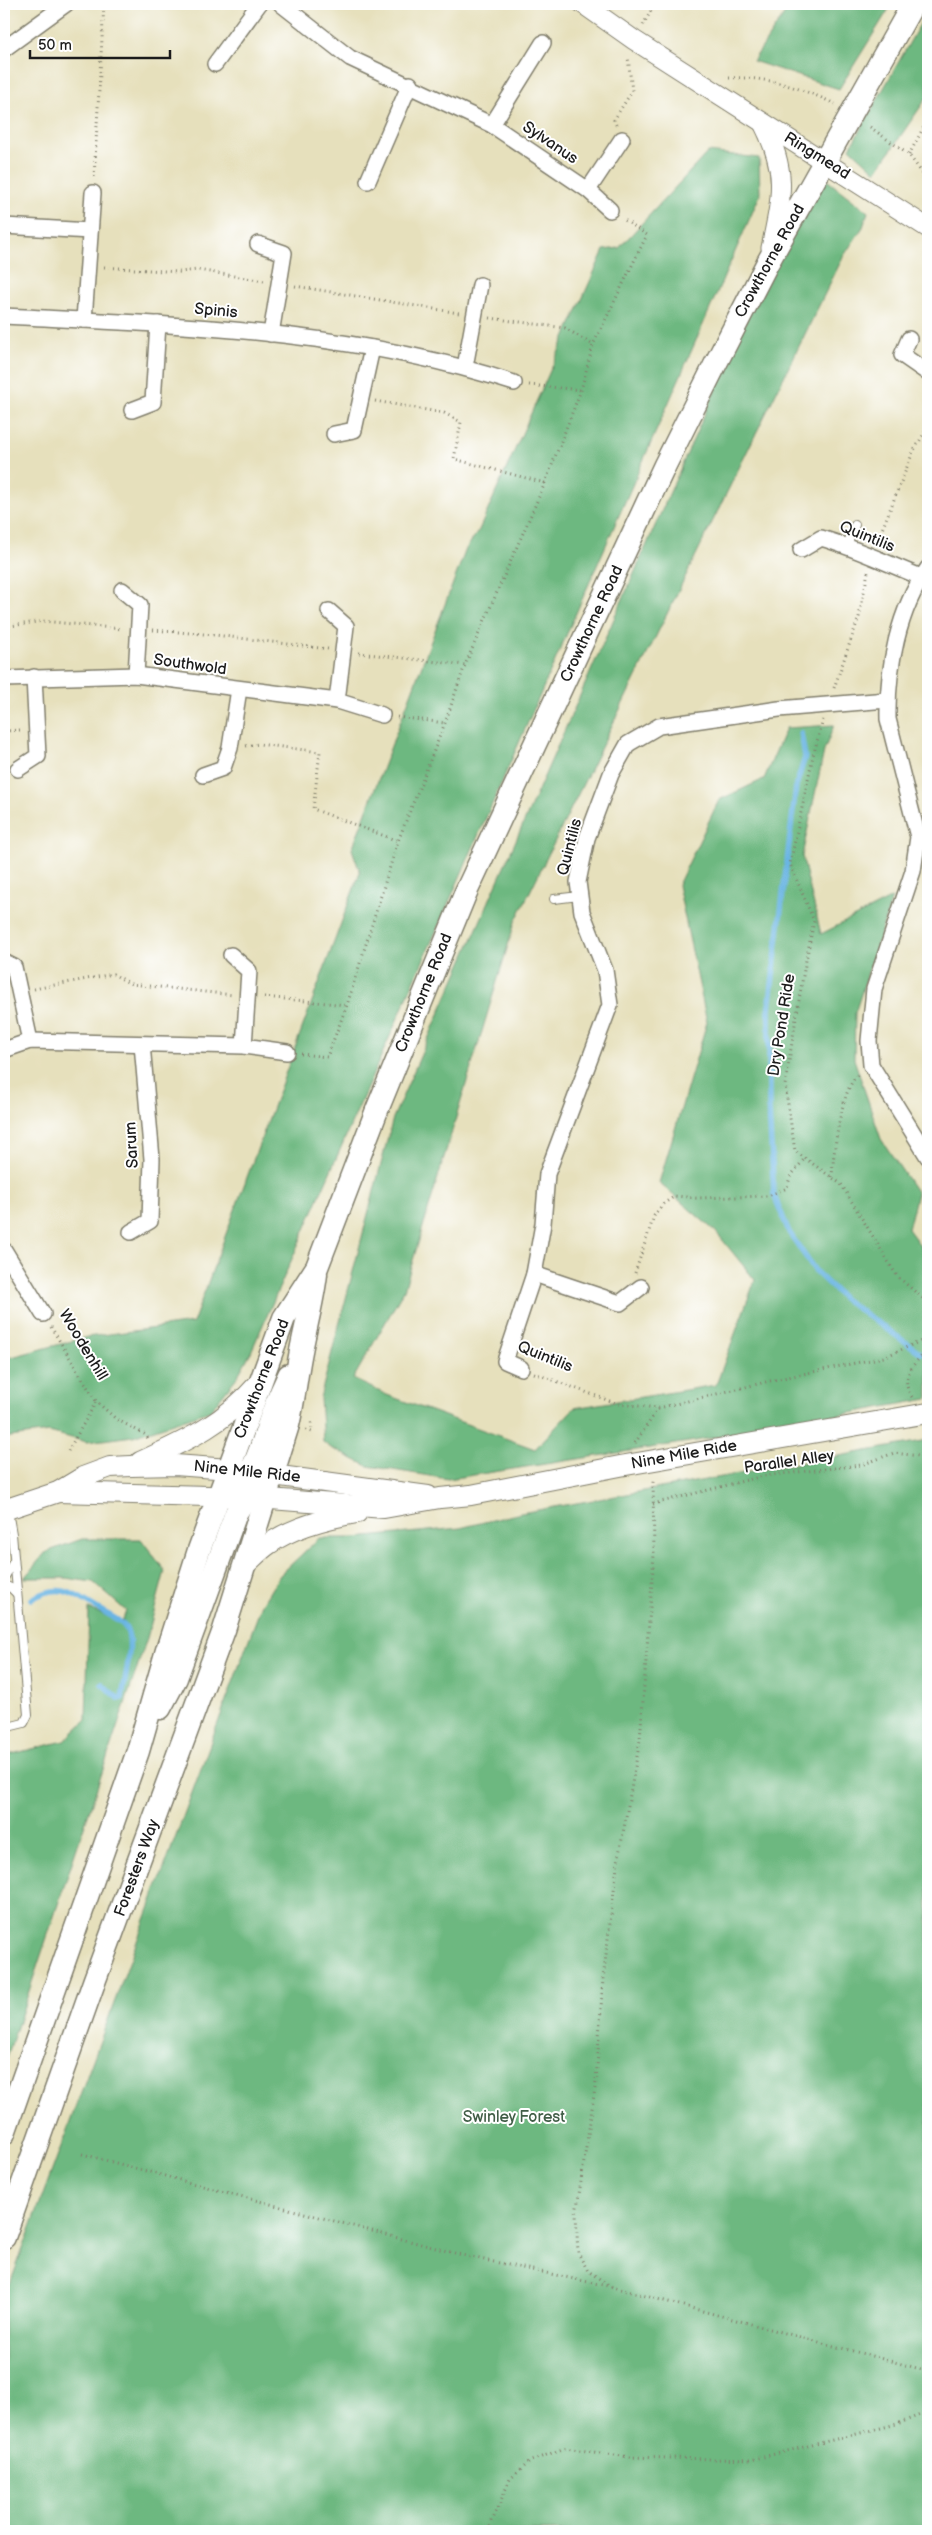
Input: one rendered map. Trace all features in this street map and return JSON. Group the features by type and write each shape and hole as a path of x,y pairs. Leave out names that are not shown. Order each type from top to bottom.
{"main road":[{"name":"Crowthorne Road","path":"239,1470 261,1381 284,1318 317,1267 377,1110 466,892 665,465 768,262 913,4"},
{"name":"Crowthorne Road","path":"256,1498 274,1473 295,1392 300,1352 312,1306 317,1267"},
{"path":"4,2134 138,1751 167,1650 218,1496 239,1470 275,1405 300,1352"},
{"path":"131,1466 198,1436 228,1414 261,1381"},
{"name":"Nine Mile Ride","path":"58,1492 218,1496 384,1508 440,1498 471,1495 923,1408"},
{"name":"Nine Mile Ride","path":"5,1510 58,1492 83,1477 110,1467 131,1466 175,1465 274,1473 440,1498"},
{"path":"138,1751 176,1678 234,1519 256,1498"},
{"name":"Foresters Way","path":"4,2237 94,1982 224,1630 245,1565 256,1498"},
{"path":"245,1565 269,1544 294,1532 344,1515 384,1508"}],"street":[{"path":"4,49 66,4"},
{"path":"215,64 259,4"},
{"name":"Sylvanus","path":"281,4 298,9 350,58 410,84 492,125 588,190 610,210"},
{"name":"Ringmead","path":"583,4 928,228"},
{"path":"492,125 543,43"},
{"path":"368,180 410,84"},
{"path":"762,122 777,152 781,173 780,205 768,262"},
{"path":"588,190 622,139"},
{"path":"84,320 93,193"},
{"path":"4,226 90,231"},
{"path":"258,244 284,254 271,334"},
{"path":"465,367 480,285"},
{"name":"Spinis","path":"4,316 158,324 271,334 372,348 465,367 514,383"},
{"path":"132,410 153,402 158,324"},
{"path":"909,338 902,355 928,374"},
{"path":"334,434 354,430 372,348"},
{"name":"Quintilis","path":"801,550 821,538 847,546 871,558 925,573 897,633 887,700 888,719 918,837 913,871 874,989 869,1041 871,1065 927,1152"},
{"name":"Southwold","path":"122,590 140,605 136,675"},
{"path":"329,611 346,626 337,701"},
{"name":"Southwold","path":"4,679 136,675 337,701 382,715"},
{"path":"18,769 38,756 34,677"},
{"name":"Southwold","path":"203,775 223,768 230,748 239,689"},
{"name":"Quintilis","path":"521,1368 505,1361 534,1274 543,1224 547,1174 610,1006 605,970 588,930 579,896 578,882 588,838 611,774 628,744 659,726 779,709 887,700"},
{"path":"231,955 249,971 244,1046"},
{"path":"4,962 14,967 30,1041"},
{"path":"4,1050 30,1041 244,1046 287,1052"},
{"name":"Sarum","path":"131,1232 150,1222 152,1160 142,1044"},
{"name":"Woodenhill","path":"4,1250 43,1314"},
{"path":"534,1274 620,1303 641,1287"}],"lane":[{"path":"847,546 855,525"},
{"path":"554,899 579,896"},
{"path":"4,1728 24,1723 28,1714 14,1559 5,1510"},
{"path":"4,1578 10,1570 14,1559"},
{"path":"4,1585 11,1588 17,1594"}],"path":[{"path":"4,12 14,4"},
{"path":"93,193 104,4"},
{"path":"641,28 655,4"},
{"path":"622,139 614,120 632,91 627,56"},
{"path":"706,85 713,78 747,77 770,80 807,91 835,104"},
{"path":"909,155 928,119"},
{"path":"870,127 909,155 928,181"},
{"path":"287,1052 327,1057 347,1005 398,841 445,723 465,664 545,483 581,390 593,345 647,235 610,210"},
{"path":"474,316 565,328 593,345"},
{"path":"514,383 581,390"},
{"path":"362,399 444,413 462,422 454,460 545,483"},
{"path":"4,627 43,621 138,630 168,630 465,664"},
{"name":"Dry Pond Ride","path":"827,706 813,756 790,864 814,921 785,1085 795,1151 841,1184 897,1276 928,1304"},
{"path":"382,715 445,723"},
{"path":"230,748 259,744 320,752 313,809 398,841"},
{"path":"20,992 113,974 131,984 347,1005"},
{"path":"832,1178 833,1149 847,1093 855,1076 871,1065"},
{"path":"641,1287 634,1272 654,1216 663,1204 675,1196 696,1198 768,1196 778,1193 787,1188 790,1177 805,1158"},
{"name":"Woodenhill","path":"43,1314 96,1401 116,1419 146,1435 149,1440"},
{"name":"Quintilis","path":"521,1368 618,1404 659,1408 774,1380 884,1357 928,1338"},
{"path":"923,1408 906,1390 906,1378 918,1358 928,1351"},
{"path":"68,1451 96,1401"},
{"path":"632,1449 659,1408"},
{"name":"Parallel Alley","path":"653,1504 762,1476 861,1465 894,1453 928,1457"},
{"path":"612,2287 588,2271 578,2253 576,2214 596,2082 603,1979 618,1866 640,1740 654,1555 652,1460"},
{"path":"82,2154 466,2256 612,2287 928,2371"},
{"path":"488,2531 510,2479 531,2461 565,2448 629,2457 751,2460 897,2424 928,2412"}],"green space":[{"path":"791,4 892,4 839,89 753,61"},
{"path":"928,10 928,96 876,172 850,148"},
{"path":"708,152 759,158 760,195 251,1352 237,1377 210,1411 133,1436 87,1442 49,1432 10,1437 4,1440 4,1359 87,1337 193,1323 360,872 352,849 466,549 479,530 604,250 619,248"},
{"path":"823,177 868,212 863,227 843,257 515,922 404,1290 353,1379 387,1395 535,1449 574,1408 716,1385 755,1280 716,1232 659,1183 707,1022 678,885 719,800 764,779 786,728 834,725 824,751 802,856 821,934 892,898 855,1013 854,1059 881,1139 917,1193 908,1229 928,1256 928,1399 695,1441 448,1479 368,1466 331,1448 323,1442 320,1398 393,1118 748,316"},
{"name":"Swinley Forest","path":"928,1440 928,2531 4,2531 4,2300 262,1604 280,1575 319,1538 355,1538 460,1528 521,1513"},
{"path":"82,1539 141,1539 165,1571 147,1638 4,2066 4,1756 64,1741 86,1720 89,1609 122,1622 126,1611 93,1582 65,1578 24,1578 46,1552"}],"waterway":[{"path":"801,733 805,757 796,786 769,1009 769,1109 774,1195 789,1232 816,1272 845,1300 921,1353"},
{"path":"32,1599 43,1593 53,1591 69,1593 114,1617 124,1625 128,1633 129,1647 122,1698 119,1699 102,1684"}]}
